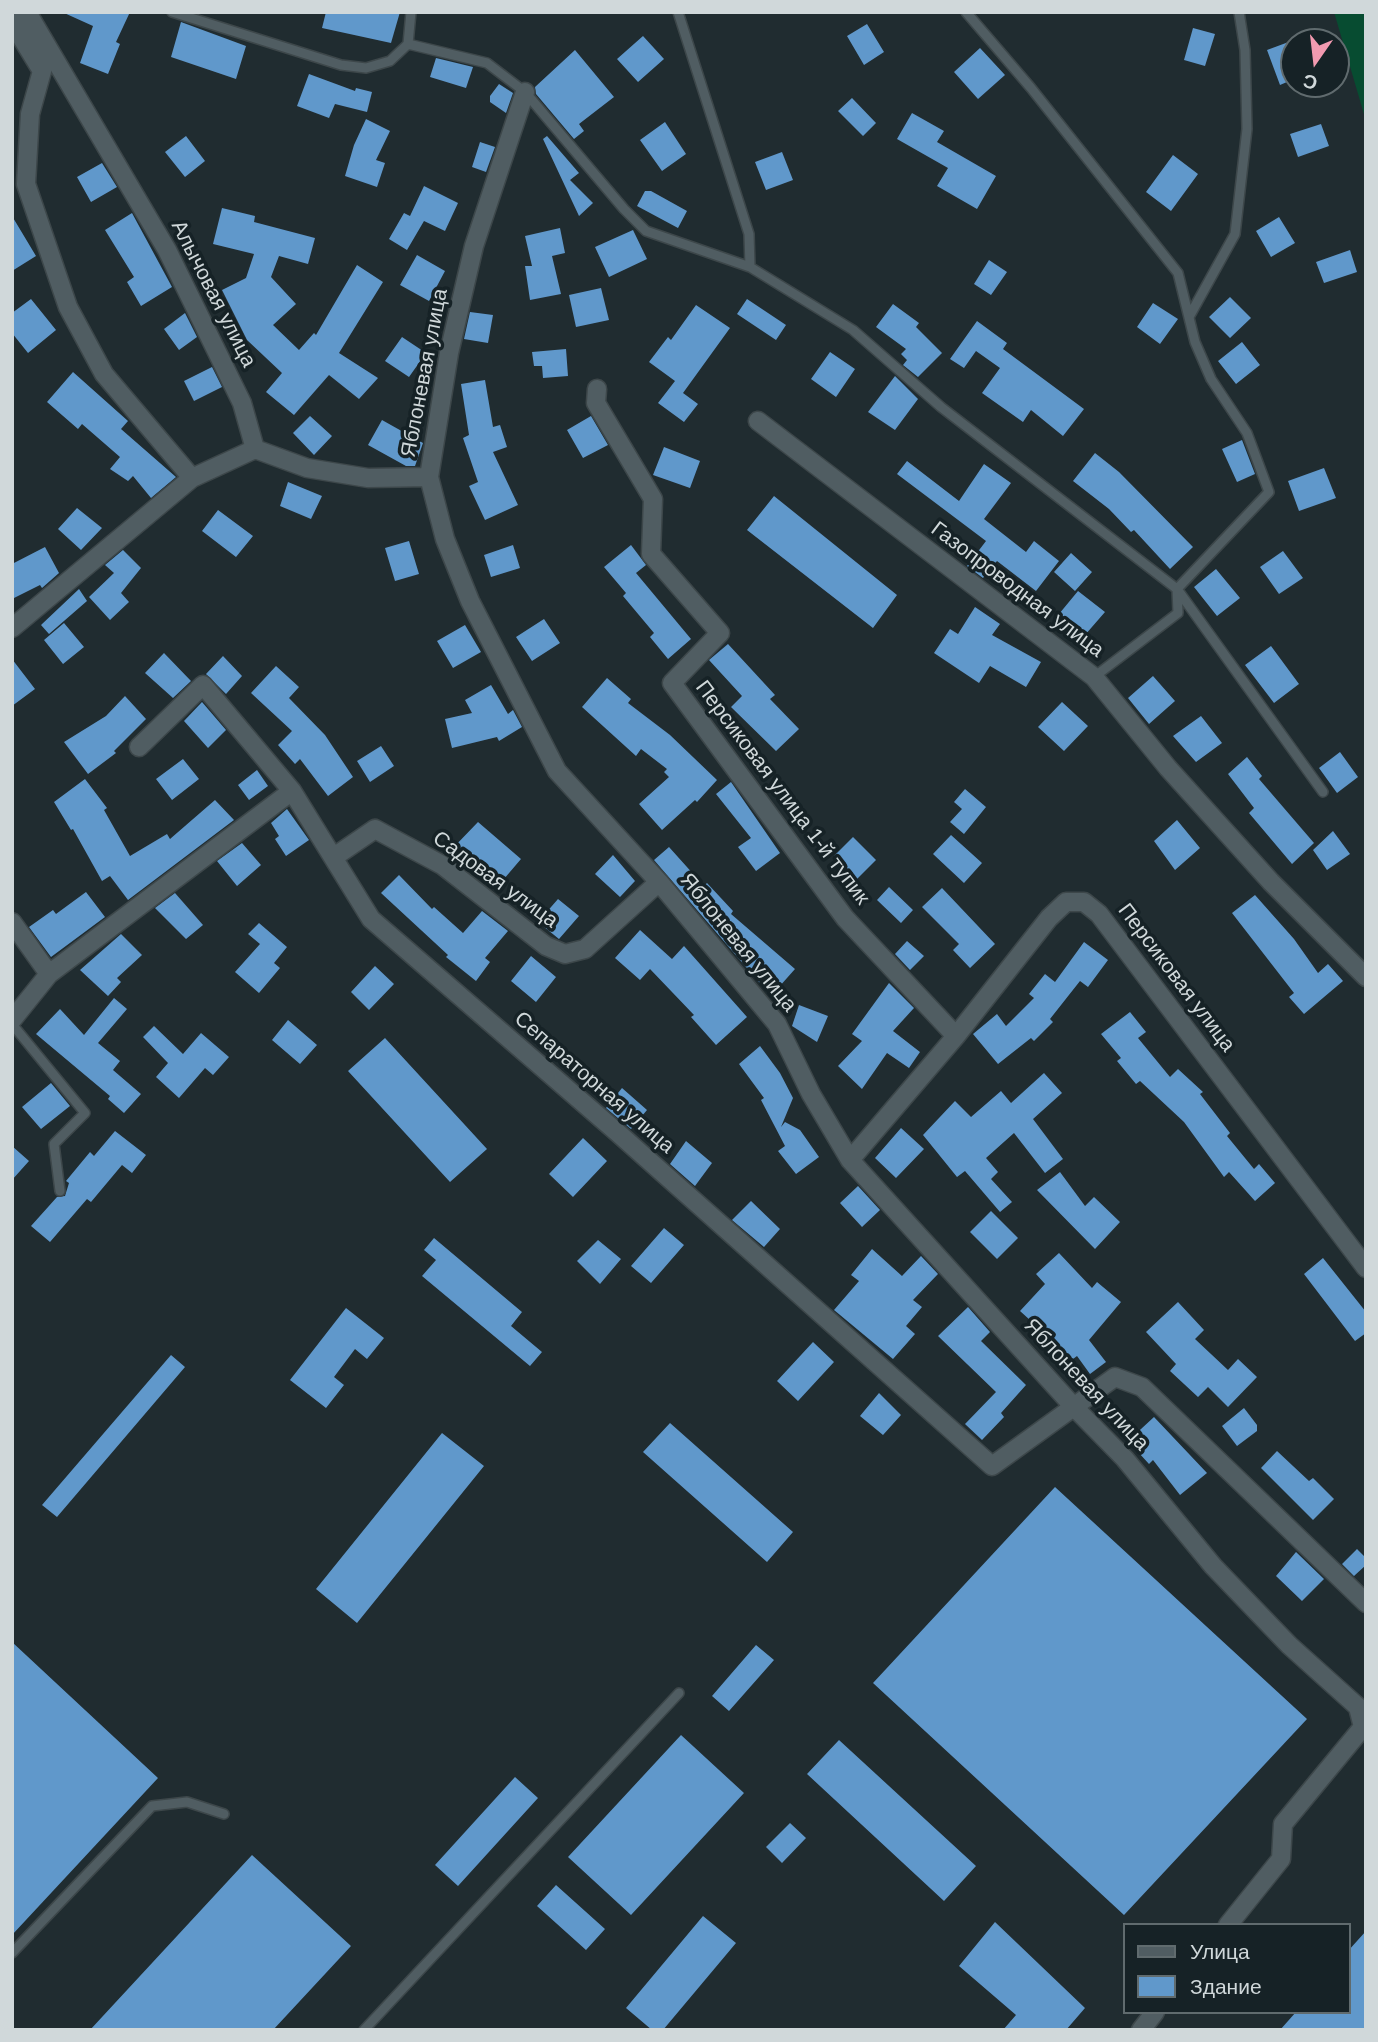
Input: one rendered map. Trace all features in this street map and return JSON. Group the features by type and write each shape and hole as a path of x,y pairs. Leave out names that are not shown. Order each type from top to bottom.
{"street":[{"path":"13,12 20,36 42,71 30,114 26,184 68,307 104,374 192,478"},
{"name":"Алычовая улица","path":"27,12 167,250 242,403 255,449"},
{"name":"Яблоневая улица","path":"525,92 474,246 449,353 429,477 445,539 470,601 557,771 659,883 777,1024 811,1094 850,1160 1073,1406 1125,1459 1213,1566 1289,1645 1358,1707 1364,1726"},
{"name":"Персиковая улица 1-й тупик","path":"597,389 596,403 653,499 651,554 720,633 672,683 845,918 956,1036"},
{"name":"Газопроводная улица","path":"758,421 1094,677 1168,768 1271,883 1366,977"},
{"path":"12,628 192,478 255,449 307,468 368,478 429,477"},
{"name":"Сепараторная улица","path":"139,747 203,685 292,791 370,919 628,1142 992,1466 1073,1406"},
{"path":"12,1022 49,974 292,791"},
{"name":"Садовая улица","path":"334,858 375,829 442,865 546,946 565,954 585,949 659,883"},
{"name":"Персиковая улица","path":"850,1160 956,1036 1049,918 1066,902 1084,902 1099,914 1366,1268"},
{"path":"12,922 49,974"},
{"path":"1073,1406 1115,1377 1142,1387 1366,1603"},
{"path":"1230,1923 1281,1859 1283,1824 1364,1726"},
{"path":"1141,2030 1154,2014"}],"lane":[{"path":"173,12 341,65 366,68 390,61 408,44 411,12"},
{"path":"678,12 749,234 750,267"},
{"path":"966,12 1031,88 1178,273 1195,342 1206,367 1247,433 1269,492 1177,589 1178,613 1094,677"},
{"path":"1189,317 1235,234 1247,129 1245,50 1239,12"},
{"path":"408,44 487,63 525,92 624,209 646,231 750,267 853,330 941,407 1177,589 1323,792"},
{"path":"12,1022 85,1113 54,1144 60,1191"},
{"path":"365,2030 679,1693"},
{"path":"12,1953 152,1806 187,1802 224,1814"}],"green space":[{"path":"1334,12 1366,12 1366,121 1350,66 1350,28 1339,28"}],"building":[{"path":"62,12 130,12 116,42 120,44 108,74 80,63 93,26"},
{"path":"326,12 400,12 391,43 322,28"},
{"path":"181,22 246,46 236,79 171,57"},
{"path":"867,24 884,52 864,65 847,36"},
{"path":"1193,28 1215,34 1205,66 1184,60"},
{"path":"643,36 664,59 638,82 617,59"},
{"path":"1280,45 1280,85 1267,50"},
{"path":"980,48 1005,75 978,99 954,72"},
{"path":"575,50 614,97 579,124 584,131 574,139 536,94 535,87"},
{"path":"436,58 473,67 466,88 430,77"},
{"path":"309,74 355,91 356,88 372,92 367,112 335,104 329,118 297,106"},
{"path":"499,84 513,93 506,113 490,102 490,96"},
{"path":"852,98 876,123 863,136 838,111"},
{"path":"912,113 944,131 937,142 996,176 977,209 937,186 948,168 897,139"},
{"path":"366,119 390,131 376,160 385,163 377,187 345,176 354,145"},
{"path":"665,122 686,154 662,171 640,140"},
{"path":"1321,124 1329,146 1298,157 1290,134"},
{"path":"186,136 205,161 185,177 165,152"},
{"path":"547,136 579,173 570,180 593,203 579,216 543,139"},
{"path":"480,142 495,147 486,172 472,167"},
{"path":"782,152 793,180 766,190 755,162"},
{"path":"1173,155 1198,174 1171,211 1146,192"},
{"path":"102,163 117,187 91,202 77,177"},
{"path":"424,186 458,203 445,231 424,221 407,250 389,239 404,213 410,216"},
{"path":"645,191 651,191 687,211 678,228 637,206"},
{"path":"222,208 255,216 254,222 315,238 308,264 279,256 271,277 296,304 273,325 299,350 314,333 316,335 357,265 383,282 339,353 378,378 359,399 329,375 294,415 266,392 282,373 247,340 222,290 246,278 254,254 213,244"},
{"path":"132,213 172,287 141,306 127,282 134,277 105,230"},
{"path":"12,216 36,256 12,271"},
{"path":"1279,217 1295,243 1271,257 1256,231"},
{"path":"560,228 565,253 552,256 561,294 530,300 525,266 532,266 525,236"},
{"path":"633,230 647,259 609,277 595,247"},
{"path":"1350,250 1357,272 1324,283 1316,262"},
{"path":"417,255 445,271 429,301 400,285"},
{"path":"989,260 1007,272 991,295 974,284"},
{"path":"601,288 609,320 576,327 569,295"},
{"path":"1230,297 1251,318 1230,338 1209,317"},
{"path":"31,299 56,330 28,353 12,333 12,313"},
{"path":"747,299 786,325 776,340 737,314"},
{"path":"1153,303 1178,319 1160,344 1137,327"},
{"path":"893,304 919,323 916,327 942,353 918,377 903,365 907,360 901,354 906,349 876,327"},
{"path":"696,305 730,328 683,393 698,404 684,422 658,403 675,381 649,362 668,337 671,340"},
{"path":"470,312 493,315 488,343 464,339"},
{"path":"185,313 197,337 179,350 164,329"},
{"path":"977,321 1007,343 1003,349 1084,409 1063,436 1031,410 1023,422 982,393 1000,368 976,351 964,368 950,359"},
{"path":"402,337 426,353 409,377 385,361"},
{"path":"1242,342 1260,365 1236,384 1218,361"},
{"path":"566,349 568,376 543,378 542,366 534,366 532,352"},
{"path":"830,352 855,369 836,397 811,379"},
{"path":"212,367 222,387 194,401 184,381"},
{"path":"73,372 128,421 121,429 176,477 151,498 133,476 128,481 110,469 120,457 82,424 78,429 47,402"},
{"path":"895,376 918,399 895,430 868,412"},
{"path":"485,380 493,427 500,425 507,447 493,452 518,505 485,520 469,486 478,482 463,438 469,435 461,384"},
{"path":"310,416 332,436 314,455 293,433"},
{"path":"591,416 608,445 583,458 567,430"},
{"path":"382,420 423,443 415,466 406,466 368,445"},
{"path":"1242,440 1255,474 1237,482 1222,449"},
{"path":"664,447 700,461 690,488 653,475"},
{"path":"1095,453 1119,472 1193,547 1170,569 1134,530 1131,532 1109,509 1073,481"},
{"path":"907,461 959,501 984,464 1011,483 984,519 1026,552 1034,541 1059,561 1036,591 997,561 983,578 967,566 986,541 897,474"},
{"path":"1324,468 1336,498 1299,511 1288,481"},
{"path":"288,482 322,496 311,519 280,506"},
{"path":"774,496 897,595 873,628 747,530"},
{"path":"77,508 102,528 81,550 58,529"},
{"path":"218,510 253,536 236,557 202,531"},
{"path":"409,541 419,574 395,581 385,548"},
{"path":"513,545 520,568 491,577 484,555"},
{"path":"631,545 646,565 636,573 691,639 668,659 650,637 654,633 623,596 626,593 604,567"},
{"path":"45,547 59,573 42,588 40,585 12,599 12,564"},
{"path":"123,550 141,568 121,593 129,602 110,620 89,597 114,573 105,565"},
{"path":"1283,551 1303,578 1279,594 1260,567"},
{"path":"1071,553 1092,572 1075,591 1054,572"},
{"path":"1216,569 1240,598 1217,616 1194,587"},
{"path":"79,589 87,601 49,634 41,625"},
{"path":"1078,591 1105,612 1085,635 1059,614"},
{"path":"975,607 1000,624 992,635 1041,662 1026,687 990,666 979,683 934,653 950,629 958,634"},
{"path":"544,619 560,643 532,661 516,637"},
{"path":"64,623 84,647 63,664 44,640"},
{"path":"465,625 481,652 453,668 437,641"},
{"path":"728,644 775,695 770,699 799,729 776,751 731,707 742,696 709,660"},
{"path":"1271,646 1299,684 1274,703 1245,665"},
{"path":"164,653 191,681 173,698 145,673"},
{"path":"223,656 242,676 226,694 206,674"},
{"path":"12,659 35,689 12,706"},
{"path":"276,666 299,687 289,698 325,735 353,777 328,796 300,759 295,764 278,745 292,731 251,693"},
{"path":"1153,676 1175,701 1149,724 1128,698"},
{"path":"607,678 631,699 628,703 670,735 717,780 697,802 695,800 662,830 639,804 669,777 664,772 667,769 641,749 636,756 582,707"},
{"path":"491,685 508,714 513,710 522,727 499,741 497,737 452,748 445,719 472,713 465,700"},
{"path":"125,696 146,719 114,751 116,753 88,774 64,742 106,716"},
{"path":"202,702 226,730 208,748 184,721"},
{"path":"1062,702 1088,726 1064,751 1038,727"},
{"path":"1201,716 1222,743 1196,762 1173,736"},
{"path":"381,746 394,766 370,782 357,761"},
{"path":"1340,752 1358,777 1337,793 1319,768"},
{"path":"1247,757 1262,776 1259,779 1314,843 1292,864 1249,813 1254,808 1228,774"},
{"path":"183,759 199,779 172,800 156,779"},
{"path":"257,770 268,786 249,800 238,785"},
{"path":"85,779 107,808 104,810 130,856 167,834 170,839 215,800 234,820 128,900 110,876 102,881 73,829 71,830 54,802"},
{"path":"731,782 780,853 756,871 738,847 751,838 716,794"},
{"path":"965,789 986,807 964,834 950,822 962,809 954,802"},
{"path":"287,809 309,840 286,856 275,839 279,836 271,823"},
{"path":"1177,820 1200,848 1175,870 1154,841"},
{"path":"478,822 521,859 498,886 476,866 473,869 452,849"},
{"path":"1333,831 1350,854 1327,870 1313,850"},
{"path":"951,835 982,863 964,883 933,854"},
{"path":"853,837 876,860 857,879 834,856"},
{"path":"242,843 261,865 237,886 217,861"},
{"path":"669,847 704,886 707,883 733,911 731,914 795,969 771,996 654,860"},
{"path":"613,855 635,881 620,897 595,874"},
{"path":"399,875 432,909 434,907 463,933 482,911 508,931 485,958 490,962 476,981 446,957 448,955 381,893"},
{"path":"889,887 913,910 901,923 877,900"},
{"path":"942,888 995,944 970,968 953,950 959,944 922,907"},
{"path":"86,892 105,917 51,957 29,927 53,910 56,914"},
{"path":"175,893 203,925 186,939 155,908"},
{"path":"1255,895 1294,939 1318,973 1328,964 1343,981 1304,1014 1289,997 1294,993 1232,913"},
{"path":"558,899 579,916 559,939 538,922"},
{"path":"259,923 287,947 274,963 280,968 259,993 235,972 260,944 248,934"},
{"path":"640,930 672,959 684,946 747,1017 716,1045 691,1017 694,1015 650,969 640,980 615,958"},
{"path":"121,934 142,955 117,978 121,982 108,996 80,970"},
{"path":"907,941 924,956 910,970 895,954"},
{"path":"1084,942 1108,960 1088,987 1080,981 1050,1019 1053,1022 1034,1041 1031,1038 998,1064 973,1034 997,1014 1006,1026 1034,998 1029,994 1045,974 1055,982"},
{"path":"531,956 556,977 536,1002 511,981"},
{"path":"375,966 394,984 369,1010 351,992"},
{"path":"889,983 914,1008 893,1031 920,1052 909,1068 887,1053 862,1089 838,1066 862,1041 852,1034"},
{"path":"114,998 127,1009 98,1043 120,1061 113,1070 141,1094 124,1113 108,1099 110,1096 36,1034 60,1009 84,1035"},
{"path":"799,1005 828,1016 817,1042 792,1026"},
{"path":"1130,1012 1146,1032 1138,1038 1170,1077 1178,1069 1203,1092 1200,1094 1230,1133 1227,1136 1254,1169 1259,1164 1275,1183 1255,1201 1229,1172 1224,1177 1184,1122 1140,1081 1136,1084 1117,1061 1121,1058 1101,1034"},
{"path":"288,1020 317,1045 300,1064 272,1040"},
{"path":"154,1026 183,1054 201,1033 229,1057 213,1075 205,1068 179,1098 156,1077 168,1063 143,1037"},
{"path":"385,1038 487,1149 450,1182 348,1071"},
{"path":"760,1046 780,1073 793,1098 781,1127 785,1122 800,1130 819,1157 796,1174 778,1151 785,1146 761,1100 764,1098 739,1064"},
{"path":"1044,1073 1062,1093 1033,1119 1063,1159 1045,1173 1014,1133 986,1158 998,1172 991,1179 1012,1202 1000,1212 965,1171 957,1177 923,1135 955,1101 971,1117 1001,1091 1011,1103"},
{"path":"51,1083 70,1106 41,1129 22,1107"},
{"path":"622,1088 647,1110 631,1129 606,1108"},
{"path":"901,1128 924,1149 896,1178 875,1158"},
{"path":"115,1131 146,1155 132,1173 122,1165 91,1202 87,1199 50,1242 31,1226 57,1197 65,1196 69,1183 66,1181 90,1152 94,1156"},
{"path":"583,1138 607,1161 573,1197 549,1174"},
{"path":"686,1141 712,1163 695,1186 670,1164"},
{"path":"12,1146 29,1161 12,1180"},
{"path":"1060,1172 1085,1206 1094,1197 1120,1222 1095,1249 1037,1190"},
{"path":"858,1186 880,1210 862,1227 840,1203"},
{"path":"751,1201 780,1229 764,1247 732,1220"},
{"path":"991,1211 1018,1238 997,1259 970,1232"},
{"path":"664,1228 684,1245 651,1283 631,1266"},
{"path":"434,1238 522,1312 511,1326 542,1352 530,1366 422,1276 436,1260 424,1250"},
{"path":"598,1240 621,1259 600,1284 577,1261"},
{"path":"872,1249 902,1276 921,1256 938,1274 913,1300 922,1307 906,1326 915,1334 893,1359 834,1310 859,1281 851,1275"},
{"path":"1059,1253 1092,1288 1097,1282 1121,1302 1089,1340 1106,1362 1090,1374 1077,1356 1073,1359 1020,1311 1045,1284 1036,1274"},
{"path":"1323,1258 1366,1312 1366,1333 1355,1341 1304,1274"},
{"path":"1178,1302 1204,1330 1195,1339 1228,1370 1238,1359 1257,1377 1228,1407 1208,1387 1198,1397 1170,1371 1176,1364 1146,1332"},
{"path":"968,1307 990,1332 981,1341 1026,1385 1001,1413 1004,1417 982,1440 965,1424 996,1392 938,1336"},
{"path":"346,1308 384,1338 367,1359 355,1349 334,1377 344,1385 326,1408 290,1380"},
{"path":"813,1342 834,1362 798,1401 777,1381"},
{"path":"171,1355 185,1367 57,1517 42,1505"},
{"path":"879,1393 901,1415 883,1435 860,1416"},
{"path":"1244,1408 1257,1425 1257,1431 1237,1446 1222,1426"},
{"path":"1154,1417 1207,1473 1180,1495 1153,1460 1149,1464 1128,1441"},
{"path":"670,1423 793,1532 767,1562 643,1452"},
{"path":"442,1433 484,1466 357,1623 316,1589"},
{"path":"1277,1451 1309,1481 1313,1478 1334,1499 1313,1520 1261,1468"},
{"path":"1055,1487 1307,1719 1124,1915 873,1683"},
{"path":"1357,1549 1366,1558 1366,1565 1354,1576 1342,1564"},
{"path":"1296,1552 1324,1579 1302,1601 1276,1576"},
{"path":"12,1642 158,1778 12,1935"},
{"path":"756,1645 774,1660 729,1711 712,1696"},
{"path":"681,1735 744,1793 631,1915 568,1857"},
{"path":"839,1740 976,1866 944,1901 807,1774"},
{"path":"515,1777 538,1798 458,1886 435,1865"},
{"path":"790,1823 806,1838 782,1863 766,1847"},
{"path":"252,1855 351,1946 273,2030 90,2030"},
{"path":"556,1885 605,1929 586,1950 537,1906"},
{"path":"703,1916 736,1943 663,2030 652,2030 626,2008"},
{"path":"995,1922 1085,2008 1066,2030 1003,2030 1016,2015 959,1966"},
{"path":"1366,1931 1366,2030 1280,2030 1294,2014 1350,2014 1350,1949"}]}
